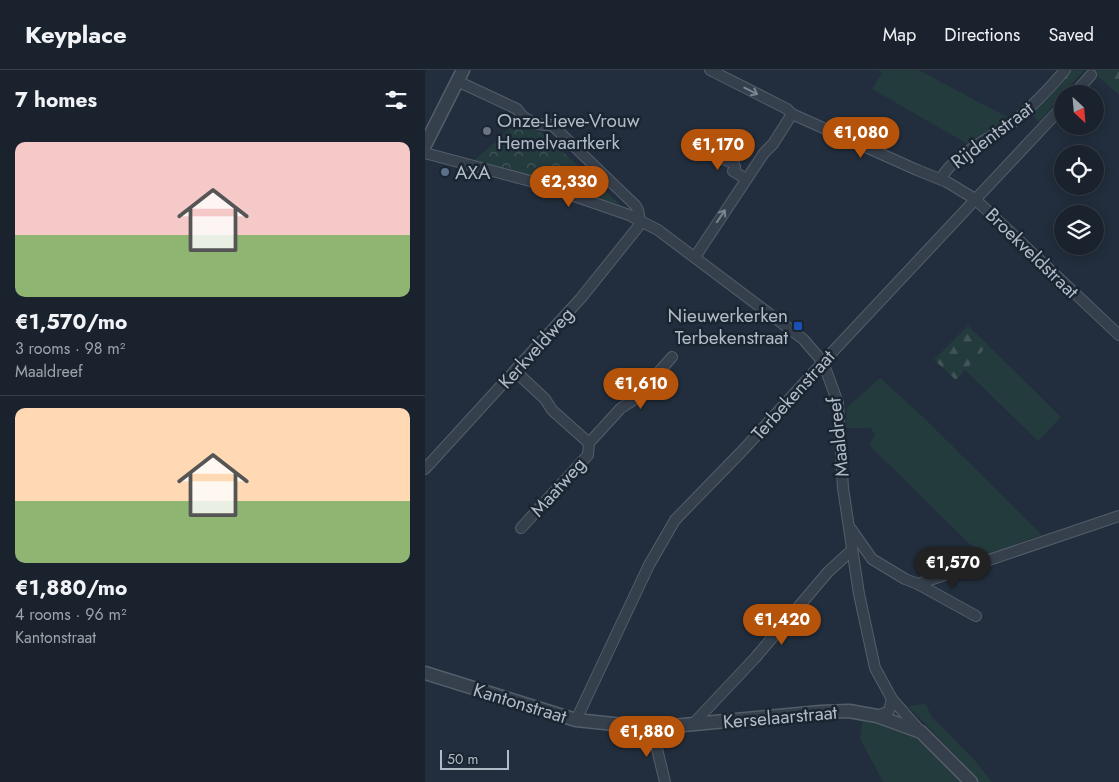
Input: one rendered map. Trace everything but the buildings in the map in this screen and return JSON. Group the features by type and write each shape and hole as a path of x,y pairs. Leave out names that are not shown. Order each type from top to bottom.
{"street":[{"name":"Broekveldstraat","path":"710,70 787,109 793,114 941,179 975,199 1119,335"},
{"name":"Rijdentstraat","path":"941,179 944,171 952,163 998,133 1032,106 1065,70"},
{"path":"425,145 459,73 517,109 523,118 541,126 552,125 638,208 640,220"},
{"path":"1082,85 1091,75"},
{"path":"695,257 763,153 773,144 793,114"},
{"name":"Terbekenstraat","path":"576,720 649,565 675,520 744,449 1054,116"},
{"path":"698,146 734,164 735,168 733,170 746,179"},
{"name":"Maaldreef","path":"425,153 535,182 640,220 658,230 695,257 803,339 823,362 838,403 843,488 849,526 872,559 905,579 918,584 976,616"},
{"name":"Kerkveldweg","path":"425,470 581,298 638,227 640,220"},
{"name":"Maatweg","path":"521,528 588,455 589,443 621,408 635,399 672,357"},
{"name":"Maatweg","path":"515,371 545,398 552,410 589,443"},
{"path":"918,584 1119,516"},
{"path":"849,526 859,594 875,668 892,699 921,732 971,782"},
{"path":"693,724 755,658 828,572 853,550"},
{"name":"Kantonstraat","path":"425,673 576,720 652,728"},
{"path":"877,716 889,711 892,699"},
{"name":"Kerselaarstraat","path":"652,728 849,711 877,716 921,732"},
{"path":"652,728 665,782"}],"green space":[{"path":"878,70 918,70 1011,119 973,147 872,89 882,73"},
{"path":"1068,70 1084,70 1071,85 1054,85"},
{"path":"1091,70 1119,70 1119,95"},
{"path":"1054,85 1054,105 1039,122 1030,112"},
{"path":"518,120 545,135 620,205 473,161"},
{"path":"968,326 988,345 956,380 934,360"},
{"path":"988,345 1061,417 1038,441 965,370"},
{"path":"880,378 923,417 1042,535 982,556 869,445 875,434 870,428 846,428 847,407"},
{"path":"926,704 931,716 976,762 992,782 978,782 960,760 908,706"},
{"path":"863,718 915,738 934,753 963,782 883,782 860,738"}],"place":[{"name":"Onze-Lieve-Vrouw Hemelvaartkerk","path":"487,131"},
{"name":"AXA","path":"445,172"},
{"name":"Nieuwerkerken Terbekenstraat","path":"798,326"}]}
